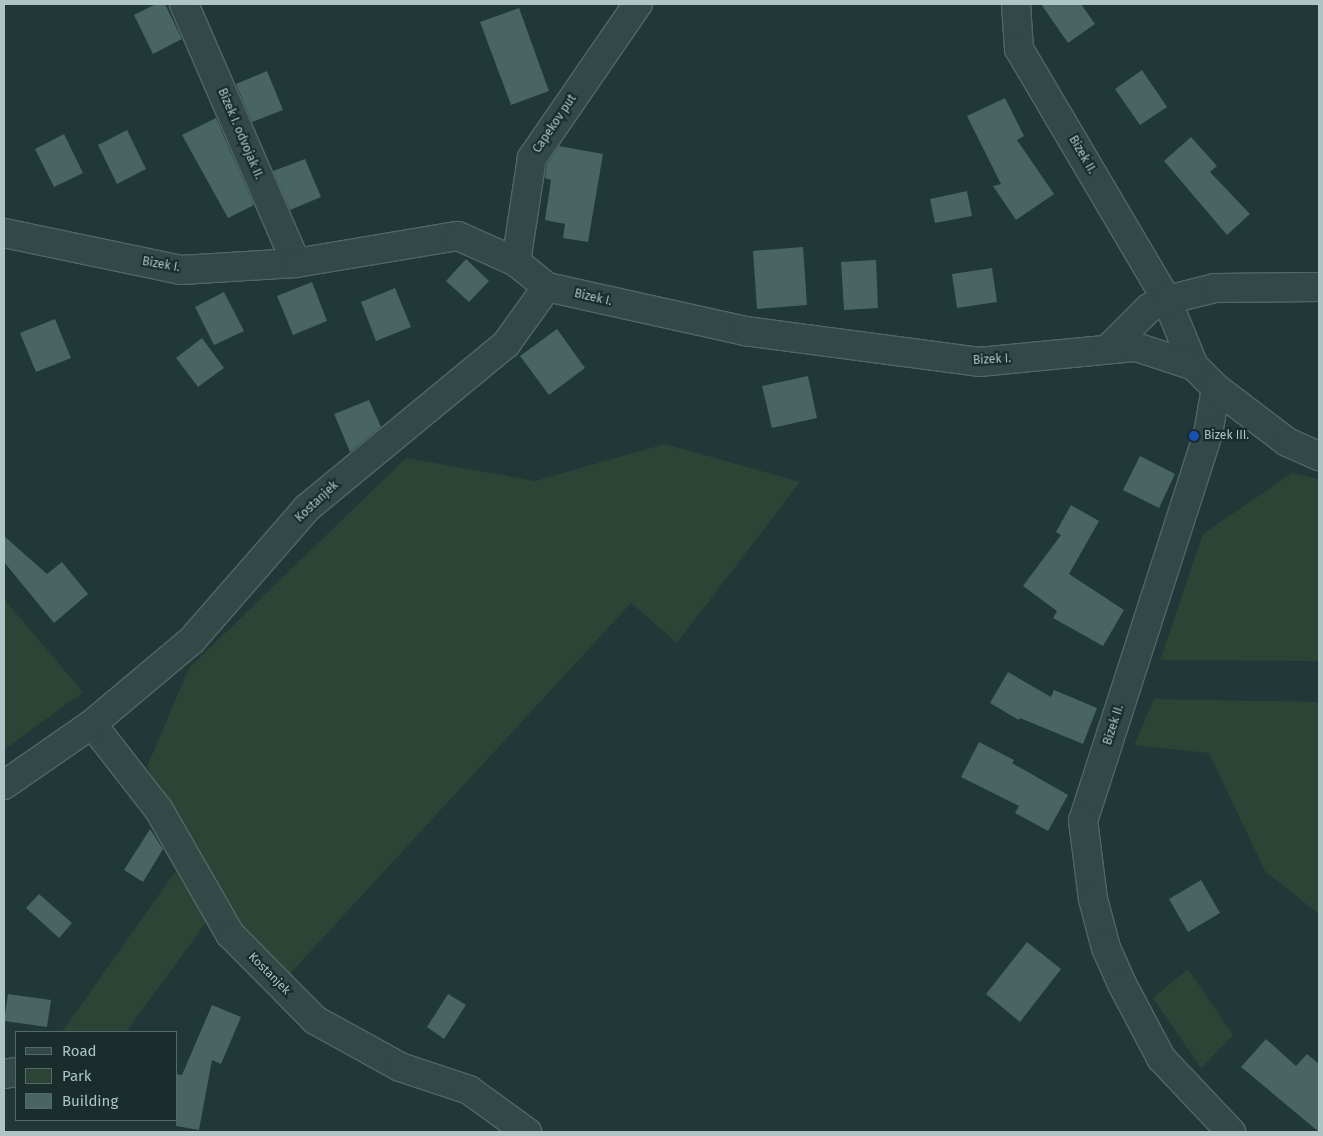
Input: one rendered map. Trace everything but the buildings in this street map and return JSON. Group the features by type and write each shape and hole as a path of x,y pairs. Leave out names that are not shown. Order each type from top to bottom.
{"street":[{"name":"Bizek I. odvojak II.","path":"184,4 296,263"},
{"name":"Capekov put","path":"516,262 532,158 638,4"},
{"name":"Bizek II.","path":"1016,4 1019,49 1167,300 1194,366 1216,388 1208,434 1083,820 1094,899 1106,948 1122,984 1161,1058 1231,1132"},
{"name":"Bizek I.","path":"4,233 181,270 296,263 458,236 516,262 547,287 745,331 979,362 1108,348 1136,347 1194,366"},
{"name":"Kostanjek","path":"4,785 92,724 192,640 307,508 506,344 547,287"},
{"path":"1108,348 1149,308 1167,300 1215,288 1319,287"},
{"path":"1216,388 1287,442 1319,456"},
{"name":"Kostanjek","path":"92,724 159,810 230,934 315,1020 400,1067 469,1090 527,1132"}],"green space":[{"path":"665,444 800,482 677,643 631,603 285,979 233,921 147,767 189,668 406,458 535,481"},
{"path":"1292,473 1319,479 1319,661 1160,660 1203,534"},
{"path":"4,599 83,692 4,750"},
{"path":"1154,699 1319,702 1319,914 1265,871 1209,753 1134,745"},
{"path":"175,872 210,917 127,1031 63,1031"},
{"path":"1188,969 1233,1035 1201,1068 1153,998"}],"place":[{"name":"Bizek III.","path":"1194,436"}]}
